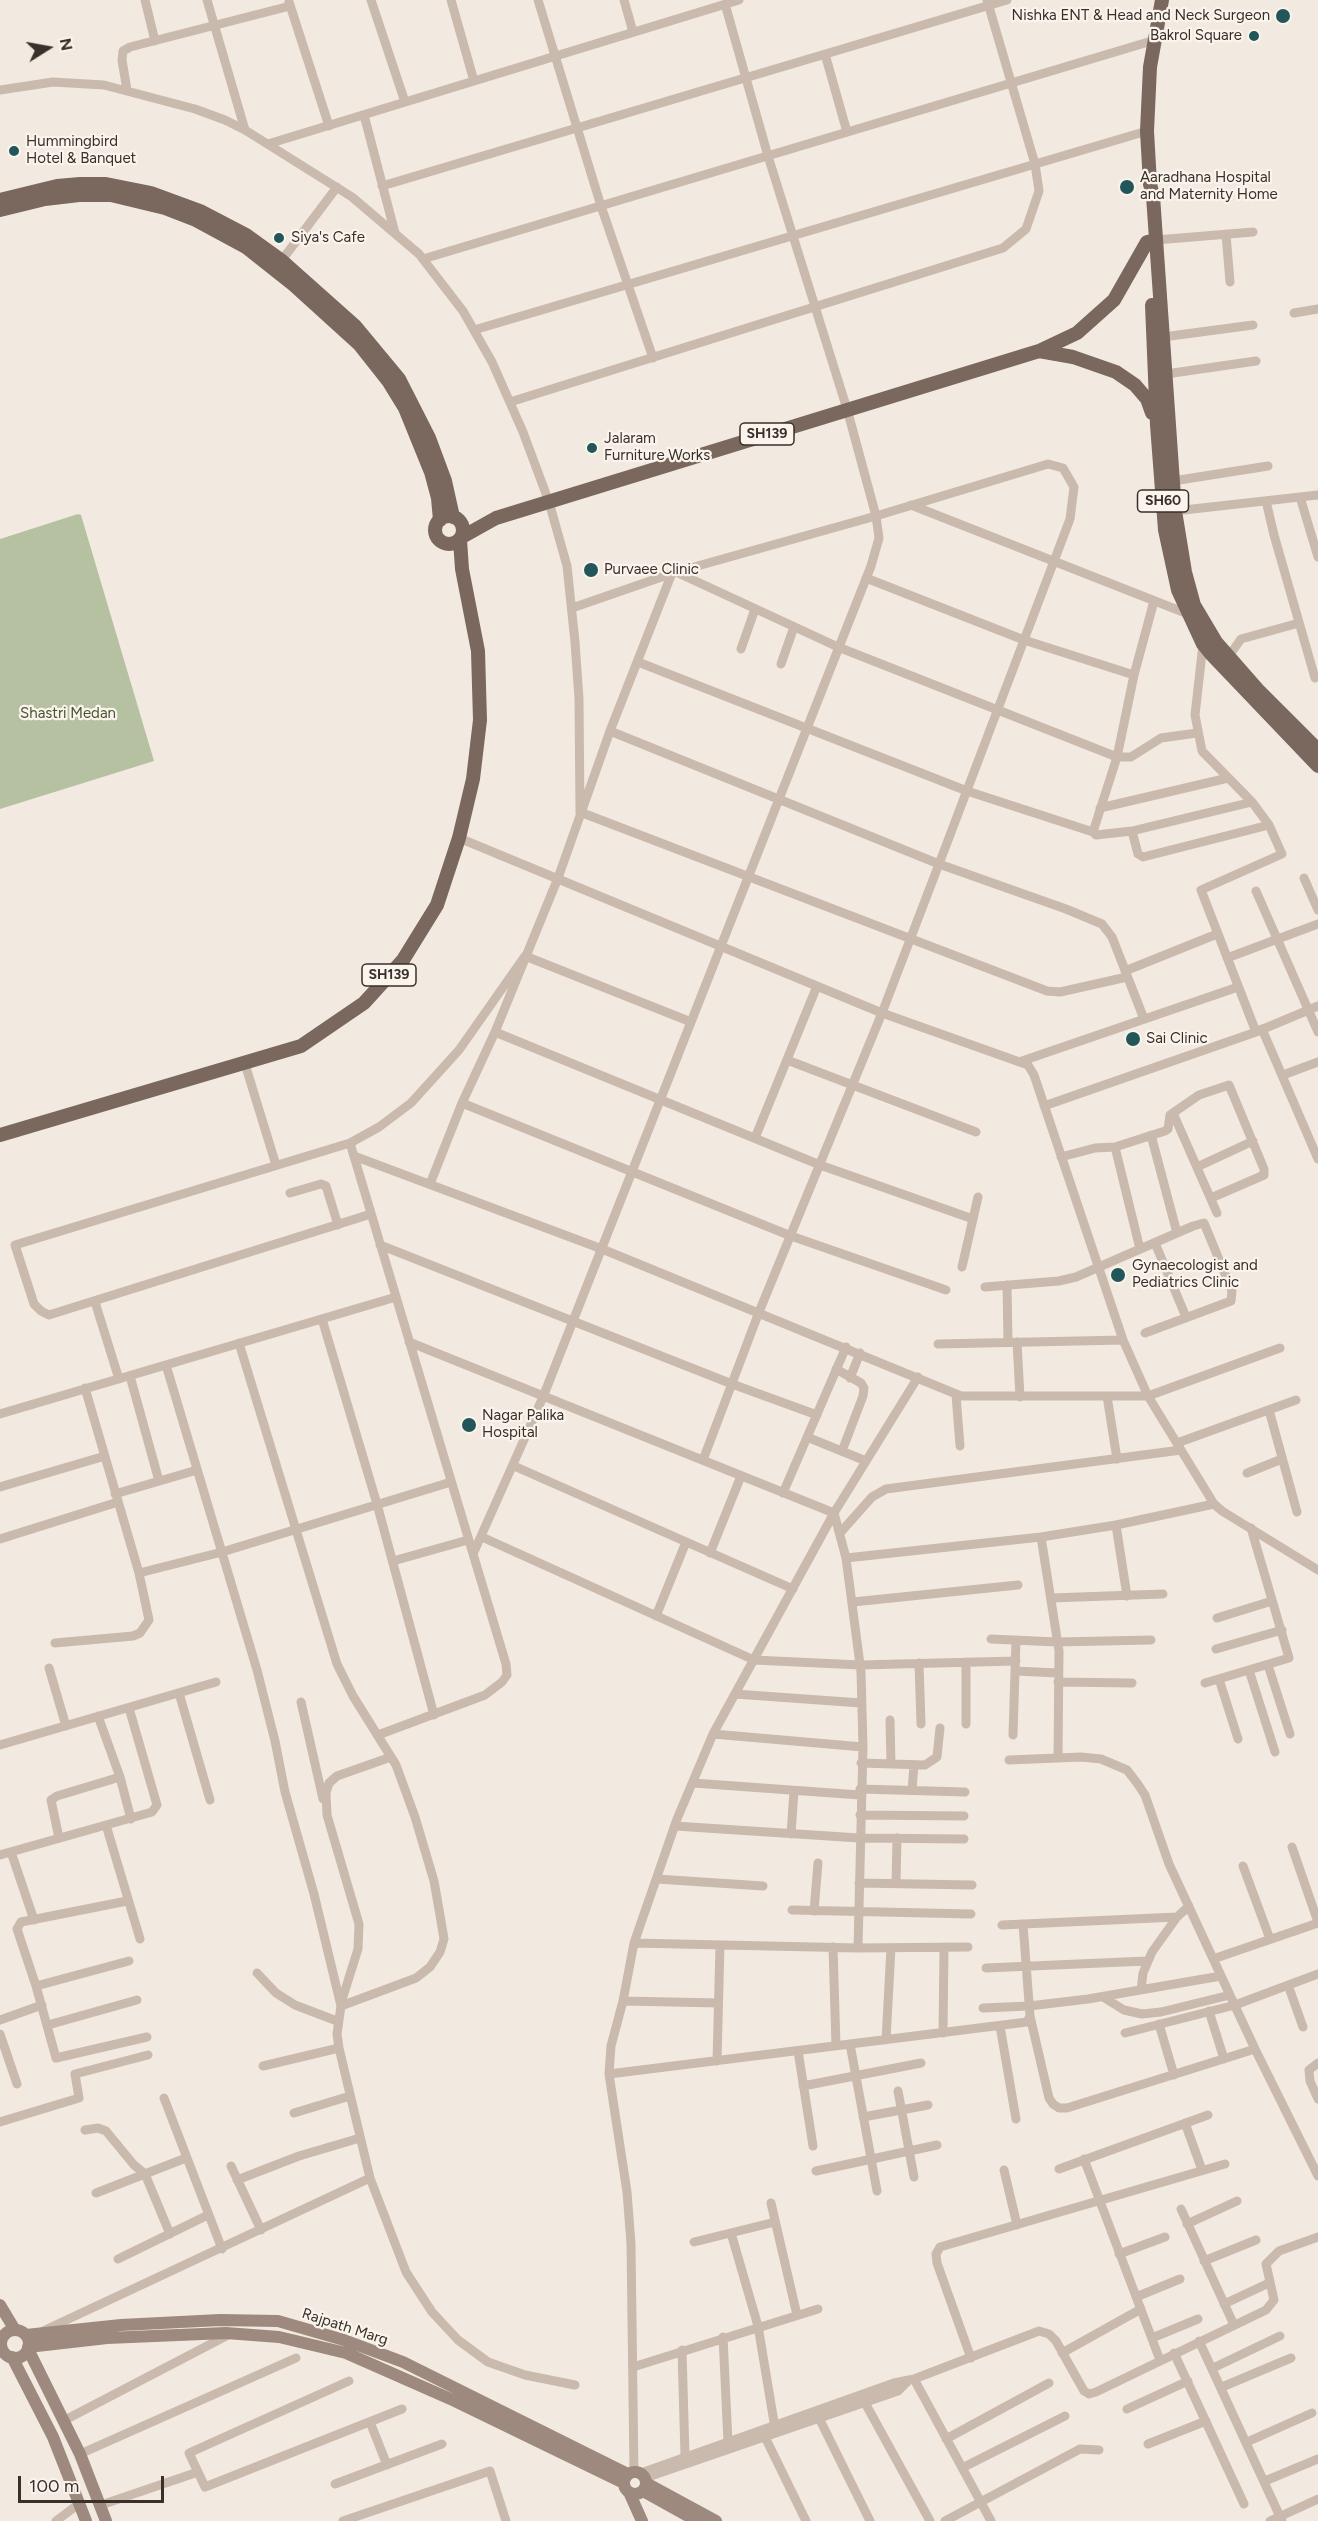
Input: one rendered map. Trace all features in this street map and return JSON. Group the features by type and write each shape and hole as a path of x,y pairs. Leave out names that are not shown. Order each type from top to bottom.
{"main road":[{"name":"SH60","path":"1162,0 1150,68 1146,131 1150,184 1144,198 1152,241 1163,337 1166,374 1163,425 1173,482 1170,511 1194,605 1216,642 1259,691 1318,750"},
{"path":"0,200 57,186 106,184 151,193 200,211 246,235 358,344 389,382 405,408 431,472 438,498 451,519 463,529 461,538 453,544 445,544 438,540 435,532 436,524 451,519"},
{"path":"0,210 45,199 79,195 111,195 135,200 196,220 278,265"},
{"name":"SH60","path":"1152,241 1175,578 1188,614 1203,644 1318,766"},
{"name":"SH139","path":"0,1135 301,1046 364,1003 403,960 436,905 459,838 473,779 480,720 478,651 462,569 461,538 496,518 1039,351 1077,333 1114,300 1152,241"},
{"path":"1039,351 1073,357 1116,372 1135,385 1147,399 1163,425"},
{"name":"SH139","path":"451,519 496,518"},
{"name":"SH139","path":"445,544 462,569"},
{"path":"0,2305 26,2339 80,2454 106,2521"},
{"name":"Rajpath Marg","path":"26,2339 121,2325 220,2320 278,2321 344,2340 403,2362 716,2521"},
{"path":"26,2339 9,2330 1,2337 0,2343 53,2437 86,2521"},
{"name":"Rajpath Marg","path":"26,2339 232,2333 279,2337 346,2353 637,2482 697,2521"},
{"path":"5,2355 22,2356 26,2339"},
{"path":"637,2482 642,2521"},
{"path":"637,2482 651,2521"}],"street":[{"path":"145,0 155,40"},
{"path":"207,0 245,130"},
{"path":"370,0 405,102"},
{"path":"451,0 474,81"},
{"path":"538,0 554,57 653,358"},
{"path":"624,0 633,32"},
{"path":"702,0 705,10"},
{"path":"268,144 739,0"},
{"path":"382,186 988,3 1007,0"},
{"path":"127,90 123,51 289,3 329,126"},
{"path":"510,402 1004,248 1026,229 1039,191 1035,164 988,3"},
{"path":"473,1554 514,1466 573,1322 866,578 879,538 876,516 847,409 795,235 768,156 725,4"},
{"path":"423,259 1155,39"},
{"path":"825,54 847,132"},
{"path":"0,90 53,82 104,85 195,109 245,130 337,187 352,197 423,259 463,311 492,362 549,502 567,566 572,608 579,699 580,812"},
{"path":"364,115 395,233"},
{"path":"474,330 1146,131"},
{"path":"278,265 337,187"},
{"path":"1152,241 1253,232"},
{"path":"1226,234 1230,282"},
{"path":"1294,313 1318,309"},
{"path":"1163,337 1253,325"},
{"path":"1166,374 1256,361"},
{"path":"572,608 674,572 876,516 1048,464 1063,468 1074,487 1070,519 967,791 882,1013 759,1312 703,1460"},
{"path":"1173,482 1268,466"},
{"path":"1170,511 1318,495"},
{"path":"1299,497 1318,557"},
{"path":"1266,501 1315,678"},
{"path":"911,505 1053,563 1188,614"},
{"path":"674,572 838,647 1117,757 1133,756 1161,738 1197,733"},
{"path":"430,1184 558,878 610,730 674,572"},
{"path":"866,578 1024,639 1134,675"},
{"path":"1093,832 1117,757 1134,675 1154,601"},
{"path":"741,649 755,609"},
{"path":"1228,656 1241,639 1299,623"},
{"path":"781,664 794,627"},
{"path":"1203,644 1195,715 1202,751 1252,802 1269,825 1281,851 1280,856 1201,890 1238,987 1283,1075 1318,1159"},
{"path":"638,662 967,791 1100,836 1132,831 1252,802"},
{"path":"610,730 939,864 1066,909 1101,924 1112,937 1144,1018"},
{"path":"1100,808 1228,778"},
{"path":"580,812 910,940 1053,992 1126,974 1217,934"},
{"path":"1132,831 1138,854 1143,857 1269,825"},
{"path":"459,838 882,1013 1031,1068 1123,1340 1148,1396 1214,1504 1318,1570"},
{"path":"1304,878 1318,910"},
{"path":"1256,891 1277,940 1313,1008 1318,1032"},
{"path":"1227,958 1318,924"},
{"path":"525,956 692,1022"},
{"path":"371,1214 49,1315 34,1304 15,1245 350,1143 380,1126 411,1103 459,1050 525,956"},
{"path":"755,1138 817,986"},
{"path":"1019,1062 1238,987"},
{"path":"1044,1106 1259,1030 1313,1008"},
{"path":"495,1032 820,1165 973,1219"},
{"path":"787,1060 976,1132"},
{"path":"1283,1075 1318,1062"},
{"path":"245,1064 276,1165"},
{"path":"1061,1157 1092,1148 1115,1147 1168,1129 1169,1118 1173,1113 1199,1095 1229,1085 1264,1169 1264,1175 1210,1198"},
{"path":"462,1103 791,1236 946,1290"},
{"path":"1173,1113 1217,1213"},
{"path":"1151,1135 1178,1233"},
{"path":"1197,1167 1253,1141"},
{"path":"350,1143 506,1664 507,1675 495,1689 485,1695 378,1735"},
{"path":"1115,1147 1140,1249"},
{"path":"354,1156 602,1249 846,1347 956,1395 1148,1396 1280,1348"},
{"path":"290,1192 321,1184 326,1185 338,1225"},
{"path":"962,1267 978,1197"},
{"path":"985,1287 1059,1281 1076,1277 1200,1223 1207,1226 1233,1296 1231,1301 1145,1333"},
{"path":"1155,1243 1186,1317"},
{"path":"380,1245 732,1384 817,1415"},
{"path":"1007,1285 1020,1397"},
{"path":"0,1414 396,1298"},
{"path":"95,1302 119,1379"},
{"path":"322,1319 377,1504 434,1715"},
{"path":"938,1344 1123,1340"},
{"path":"409,1342 834,1514"},
{"path":"239,1343 294,1530 337,1664 391,1757 415,1817 434,1881 444,1939 440,1952 430,1967 416,1978 341,2006"},
{"path":"783,1493 846,1347"},
{"path":"850,1378 860,1353"},
{"path":"166,1365 262,1688 285,1791 314,1894 341,2006"},
{"path":"836,1370 861,1383 863,1396 842,1451"},
{"path":"130,1376 159,1481"},
{"path":"637,2482 631,2244 627,2192 609,2074 610,2046 623,2001 634,1943 675,1826 713,1734 834,1514 918,1377"},
{"path":"55,1643 123,1639 141,1633 149,1620 139,1573 86,1388"},
{"path":"956,1395 960,1446"},
{"path":"1107,1396 1117,1459"},
{"path":"840,1533 872,1497 886,1490 1117,1459 1179,1447 1296,1400"},
{"path":"1269,1410 1297,1512"},
{"path":"807,1437 866,1461"},
{"path":"0,1487 105,1456"},
{"path":"1247,1473 1282,1459"},
{"path":"514,1466 793,1589"},
{"path":"0,1539 159,1481 197,1470"},
{"path":"711,1553 741,1476"},
{"path":"139,1573 222,1552 451,1482"},
{"path":"846,1558 1041,1537 1116,1525 1214,1504"},
{"path":"834,1514 846,1558 860,1665 863,1747 860,1792 858,1948"},
{"path":"1116,1525 1127,1596"},
{"path":"1205,1683 1289,1658 1251,1528"},
{"path":"482,1537 754,1659 860,1665 966,1662 1016,1666 1058,1677 1132,1683"},
{"path":"1041,1537 1057,1642 1058,1758"},
{"path":"393,1561 468,1540"},
{"path":"656,1616 686,1542"},
{"path":"853,1602 1018,1585"},
{"path":"1051,1598 1163,1594"},
{"path":"1217,1618 1272,1601"},
{"path":"1216,1649 1282,1630"},
{"path":"991,1639 1057,1642 1151,1640"},
{"path":"1013,1735 1016,1640"},
{"path":"966,1662 966,1724"},
{"path":"919,1663 921,1724"},
{"path":"1268,1665 1290,1734"},
{"path":"49,1668 66,1726"},
{"path":"1250,1670 1275,1752"},
{"path":"1219,1679 1238,1739"},
{"path":"0,1745 216,1682"},
{"path":"179,1693 210,1800"},
{"path":"735,1694 861,1702"},
{"path":"301,1702 327,1815 359,1924 358,1949 337,2021 339,2048 370,2178 406,2272 432,2312 458,2340 488,2362 525,2375 575,2385"},
{"path":"0,1855 152,1812 157,1805 129,1708"},
{"path":"98,1716 120,1778 130,1819"},
{"path":"890,1720 891,1764"},
{"path":"861,1763 925,1765 937,1757 940,1728"},
{"path":"713,1734 863,1747"},
{"path":"327,1815 328,1783 337,1776 391,1757"},
{"path":"1009,1760 1101,1759 1126,1770 1146,1795 1169,1864 1255,2049 1318,2176"},
{"path":"912,1790 914,1765"},
{"path":"59,1838 51,1800 57,1796 120,1778"},
{"path":"693,1783 794,1791 965,1792"},
{"path":"791,1834 794,1791"},
{"path":"860,1815 964,1816"},
{"path":"106,1825 140,1939"},
{"path":"675,1826 860,1838 964,1839"},
{"path":"896,1883 897,1838"},
{"path":"1213,1959 1318,1922 1292,1847"},
{"path":"11,1852 34,1920"},
{"path":"814,1911 818,1863"},
{"path":"1243,1866 1270,1939"},
{"path":"657,1878 763,1886"},
{"path":"859,1883 972,1885"},
{"path":"127,1901 21,1923 17,1929 42,2005 56,2058 147,2037"},
{"path":"1141,1990 1147,1961 1177,1917 1189,1906"},
{"path":"792,1910 971,1914"},
{"path":"1002,1925 1177,1917"},
{"path":"1023,1924 1029,2011 1049,2098 1059,2108 1067,2108 1255,2049"},
{"path":"634,1943 858,1948 968,1947"},
{"path":"717,2061 720,1945"},
{"path":"833,1947 836,2046"},
{"path":"943,2033 944,1947"},
{"path":"886,2040 891,1948"},
{"path":"36,1986 129,1961"},
{"path":"986,1968 1147,1961"},
{"path":"257,1973 276,1993 295,2005 337,2021"},
{"path":"1125,2033 1235,2005 1318,1974"},
{"path":"983,2008 1029,2011 1221,1976"},
{"path":"1288,1985 1303,2027"},
{"path":"1103,1997 1124,2010 1142,2014 1161,2012 1230,1995"},
{"path":"48,2025 137,2000"},
{"path":"623,2001 718,2003"},
{"path":"0,2020 42,2005"},
{"path":"609,2074 1027,2022 1029,2011"},
{"path":"1209,2011 1224,2059"},
{"path":"1159,2024 1174,2075"},
{"path":"1000,2026 1016,2119"},
{"path":"0,2034 17,2084"},
{"path":"850,2044 877,2191"},
{"path":"263,2066 339,2048"},
{"path":"798,2051 813,2146"},
{"path":"0,2122 79,2098 75,2074 148,2055"},
{"path":"803,2086 921,2063"},
{"path":"1318,2063 1309,2070 1310,2081 1318,2099"},
{"path":"898,2091 914,2177"},
{"path":"294,2113 350,2096"},
{"path":"164,2098 222,2249"},
{"path":"863,2117 928,2105"},
{"path":"1059,2169 1208,2115"},
{"path":"1185,2123 1202,2170"},
{"path":"85,2130 98,2128 106,2131 134,2165 145,2174 170,2234"},
{"path":"237,2180 300,2156 360,2138"},
{"path":"816,2170 937,2145"},
{"path":"96,2193 186,2158"},
{"path":"1084,2159 1160,2360"},
{"path":"971,2358 937,2263 936,2254 940,2247 1225,2164"},
{"path":"231,2166 261,2230"},
{"path":"1004,2170 1017,2225"},
{"path":"26,2339 370,2178"},
{"path":"1187,2224 1237,2202"},
{"path":"771,2203 797,2315"},
{"path":"1181,2210 1234,2325"},
{"path":"118,2259 208,2215"},
{"path":"694,2242 775,2222"},
{"path":"731,2233 758,2326 775,2429"},
{"path":"1119,2254 1165,2237"},
{"path":"637,2482 765,2437 775,2429 894,2383 911,2380 971,2358 1028,2333 1039,2331 1049,2334 1084,2391 1089,2394 1096,2392 1271,2306 1274,2300 1266,2264 1270,2258 1279,2251 1318,2237"},
{"path":"1204,2261 1256,2240"},
{"path":"1136,2297 1180,2279"},
{"path":"1224,2304 1269,2283"},
{"path":"633,2367 818,2309"},
{"path":"1062,2353 1141,2309"},
{"path":"1152,2338 1198,2319"},
{"path":"64,2420 232,2333"},
{"path":"1213,2368 1280,2336"},
{"path":"723,2337 728,2442"},
{"path":"1199,2341 1281,2519"},
{"path":"682,2350 685,2456"},
{"path":"1174,2353 1244,2504"},
{"path":"80,2454 296,2358"},
{"path":"1222,2387 1291,2358"},
{"path":"637,2482 685,2456 819,2418 898,2391 911,2380"},
{"path":"911,2380 991,2521"},
{"path":"349,2381 189,2453 205,2487 402,2409"},
{"path":"1126,2409 1188,2381"},
{"path":"946,2439 1049,2383"},
{"path":"864,2401 930,2521"},
{"path":"1247,2442 1312,2413"},
{"path":"962,2468 1065,2416"},
{"path":"819,2418 870,2521"},
{"path":"1148,2444 1206,2421"},
{"path":"370,2422 387,2465"},
{"path":"765,2437 806,2521"},
{"path":"335,2484 442,2444"},
{"path":"945,2521 1080,2449 1099,2450"},
{"path":"1265,2481 1318,2459"},
{"path":"343,2521 360,2518 490,2471 506,2521"},
{"path":"100,2505 198,2472"},
{"path":"1270,2521 1281,2519 1318,2499"},
{"path":"56,2521 80,2503"}],"green space":[{"name":"Shastri Medan","path":"78,514 81,515 154,761 0,809 0,539"}],"place":[{"name":"Nishka ENT & Head and Neck Surgeon","path":"1283,16"},
{"name":"Bakrol Square","path":"1254,36"},
{"name":"Hummingbird Hotel & Banquet","path":"14,151"},
{"name":"Aaradhana Hospital and Maternity Home","path":"1127,187"},
{"name":"Siya's Cafe","path":"279,238"},
{"name":"Jalaram Furniture Works","path":"592,448"},
{"name":"Purvaee Clinic","path":"591,570"},
{"name":"Sai Clinic","path":"1133,1039"},
{"name":"Gynaecologist and Pediatrics Clinic","path":"1118,1275"},
{"name":"Nagar Palika Hospital","path":"469,1425"}]}
